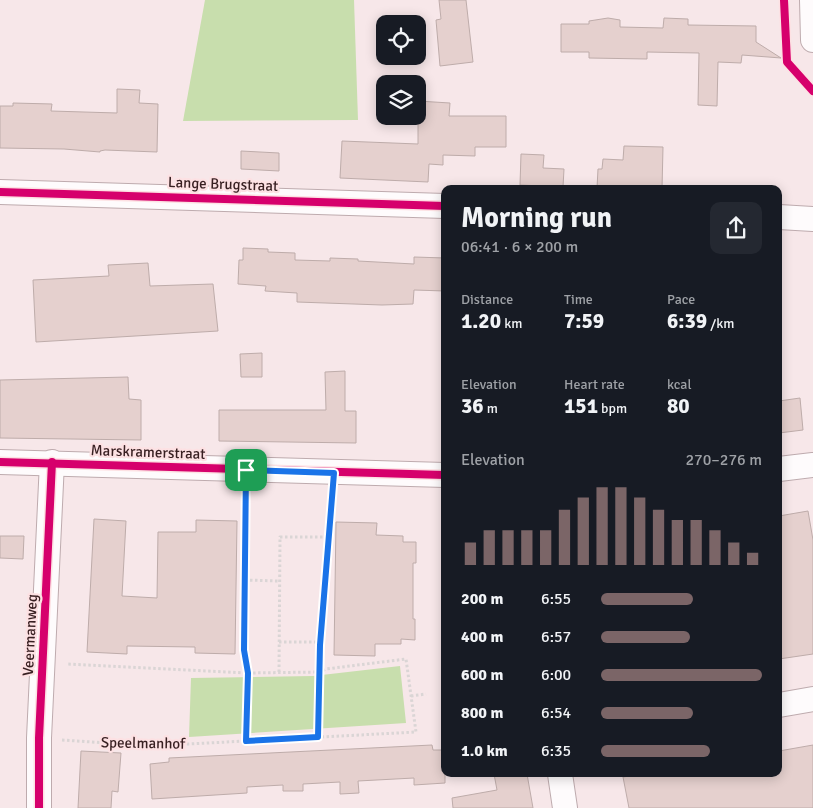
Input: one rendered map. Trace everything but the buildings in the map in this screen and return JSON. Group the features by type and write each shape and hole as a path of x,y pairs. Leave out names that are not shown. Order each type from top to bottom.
{"street":[{"path":"812,0 813,40"},
{"name":"Lange Brugstraat","path":"0,192 441,206"},
{"path":"782,217 813,219"},
{"name":"Marskramerstraat","path":"0,462 52,462 334,473 441,475"},
{"name":"Veermanweg","path":"38,808 42,662 52,462"},
{"path":"782,469 813,464"},
{"path":"782,704 813,699"},
{"path":"560,777 565,808"}],"path":[{"path":"246,470 244,650 248,673 246,741"},
{"path":"318,737 320,642 334,473"},
{"path":"279,672 280,537 328,537"},
{"path":"245,580 279,581"},
{"path":"279,642 320,642"},
{"path":"411,696 426,694"}],"green space":[{"path":"205,0 354,0 358,120 183,121"},
{"path":"400,666 406,723 189,737 191,678 313,676"}],"cycle path":[{"path":"784,0 787,62 813,91"},
{"path":"0,192 441,206"},
{"path":"0,462 441,475"},
{"path":"39,808 39,738 52,462"}],"route":[{"path":"246,470 334,473 320,645 318,737 246,741 248,673 244,650 246,470"}]}
